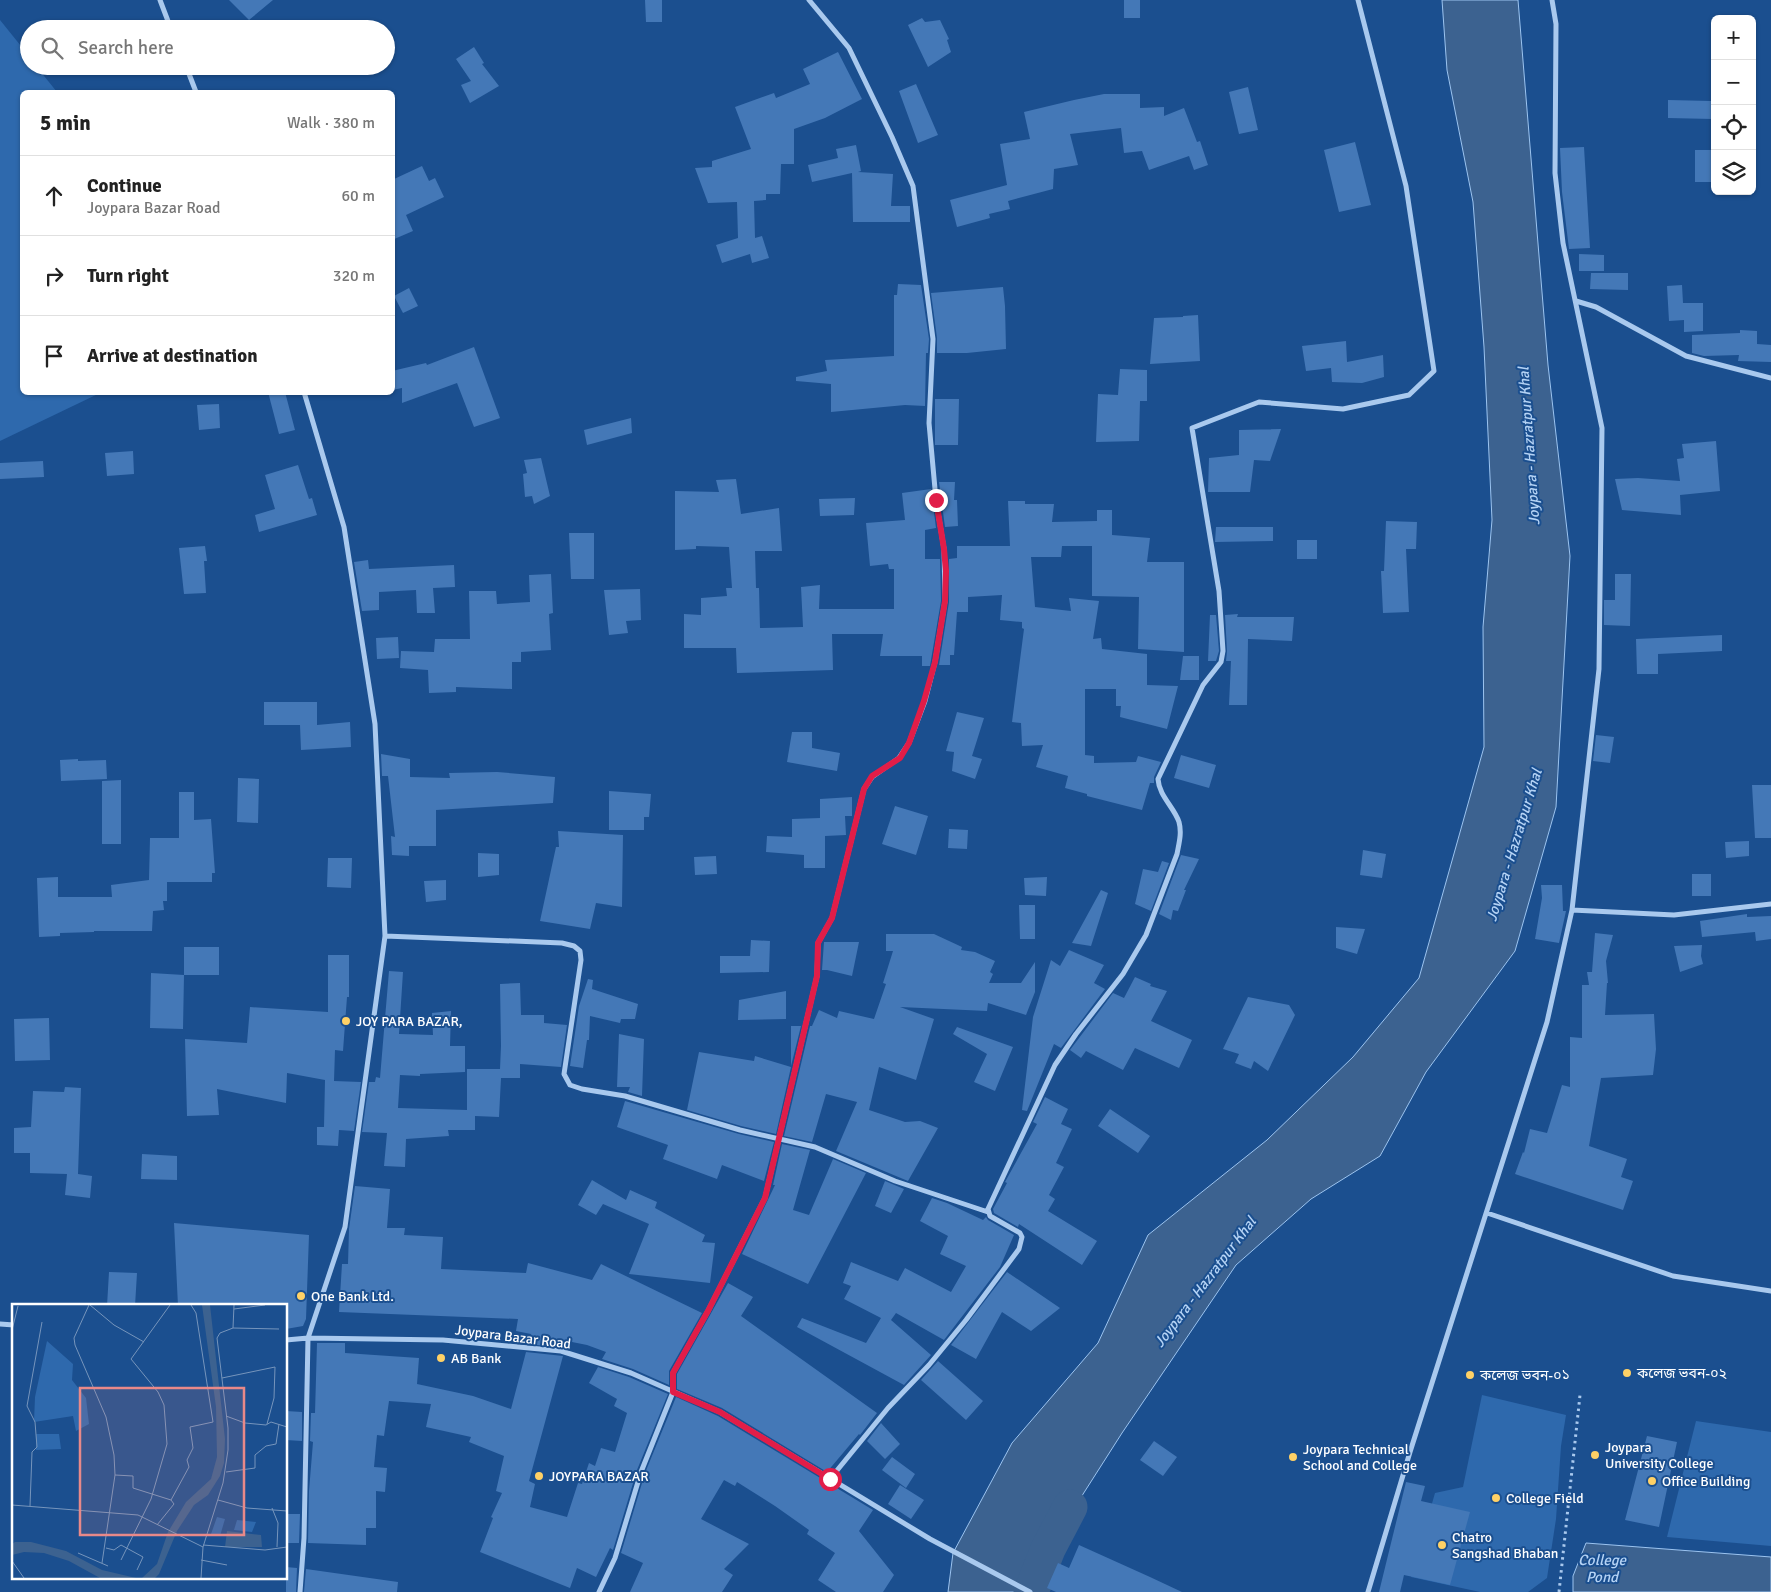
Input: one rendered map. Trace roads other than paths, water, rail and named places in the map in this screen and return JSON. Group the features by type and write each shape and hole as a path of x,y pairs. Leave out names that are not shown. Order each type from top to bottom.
{"street":[{"path":"160,0 168,20"},
{"path":"600,1592 615,1558 641,1472 673,1392 673,1373 708,1311 765,1198 817,976 818,943 832,918 864,789 872,776 900,758 909,743 935,662 945,601 944,549 936,500 929,423 933,339 913,186 892,137 849,48 809,0"},
{"path":"988,1212 1055,1065 1076,1034 1123,974 1146,935 1177,854 1180,840 1179,822 1161,792 1158,780 1203,685 1221,662 1223,652 1219,591 1192,428 1259,402 1343,408 1409,395 1434,371 1406,186 1358,0"},
{"path":"1368,1592 1410,1452 1547,1022 1572,910 1599,669 1602,428 1563,243 1555,173 1556,24 1552,0"},
{"path":"189,75 195,90"},
{"path":"1576,300 1596,307 1686,356 1771,378"},
{"path":"300,1592 304,1538 308,1338 345,1227 385,936 375,724 344,527 305,395"},
{"path":"1572,910 1674,915 1771,904"},
{"path":"385,936 562,943 574,946 580,952 581,960 564,1074 570,1085 582,1089 624,1096 740,1130 815,1147 895,1181 988,1212 990,1216 1022,1237 1023,1240 1019,1249 966,1320 929,1365 888,1408 830,1479"},
{"path":"1487,1214 1673,1276 1771,1291"},
{"name":"Joypara Bazar Road","path":"288,1340 308,1338 443,1340 561,1351 631,1373 720,1412 930,1539 1030,1592"}],"water":[{"path":"1442,0 1518,0 1548,365 1570,556 1556,807 1515,951 1426,1072 1380,1156 1311,1199 1236,1265 1122,1433 1048,1549 1031,1592 948,1592 953,1553 1012,1443 1098,1343 1148,1235 1267,1140 1353,1057 1419,978 1484,747 1483,627 1492,520 1484,347 1473,202 1447,70"},
{"name":"College Pond","path":"1586,1543 1771,1557 1771,1592 1573,1592 1573,1576"}],"waterway":[{"name":"Joypara - Hazratpur Khal","path":"1031,1592 1048,1549 1070,1507"}],"place":[{"name":"JOY PARA BAZAR,","path":"346,1021"},
{"name":"One Bank Ltd.","path":"301,1296"},
{"name":"AB Bank","path":"441,1358"},
{"name":"কলেজ ভবন-০২","path":"1627,1373"},
{"name":"কলেজ ভবন-০১","path":"1470,1375"},
{"name":"Joypara University College","path":"1595,1455"},
{"name":"Joypara Technical School and College","path":"1293,1457"},
{"name":"JOYPARA BAZAR","path":"539,1476"},
{"name":"Office Building","path":"1652,1481"},
{"name":"College Field","path":"1496,1498"},
{"name":"Chatro Sangshad Bhaban","path":"1442,1545"}]}
